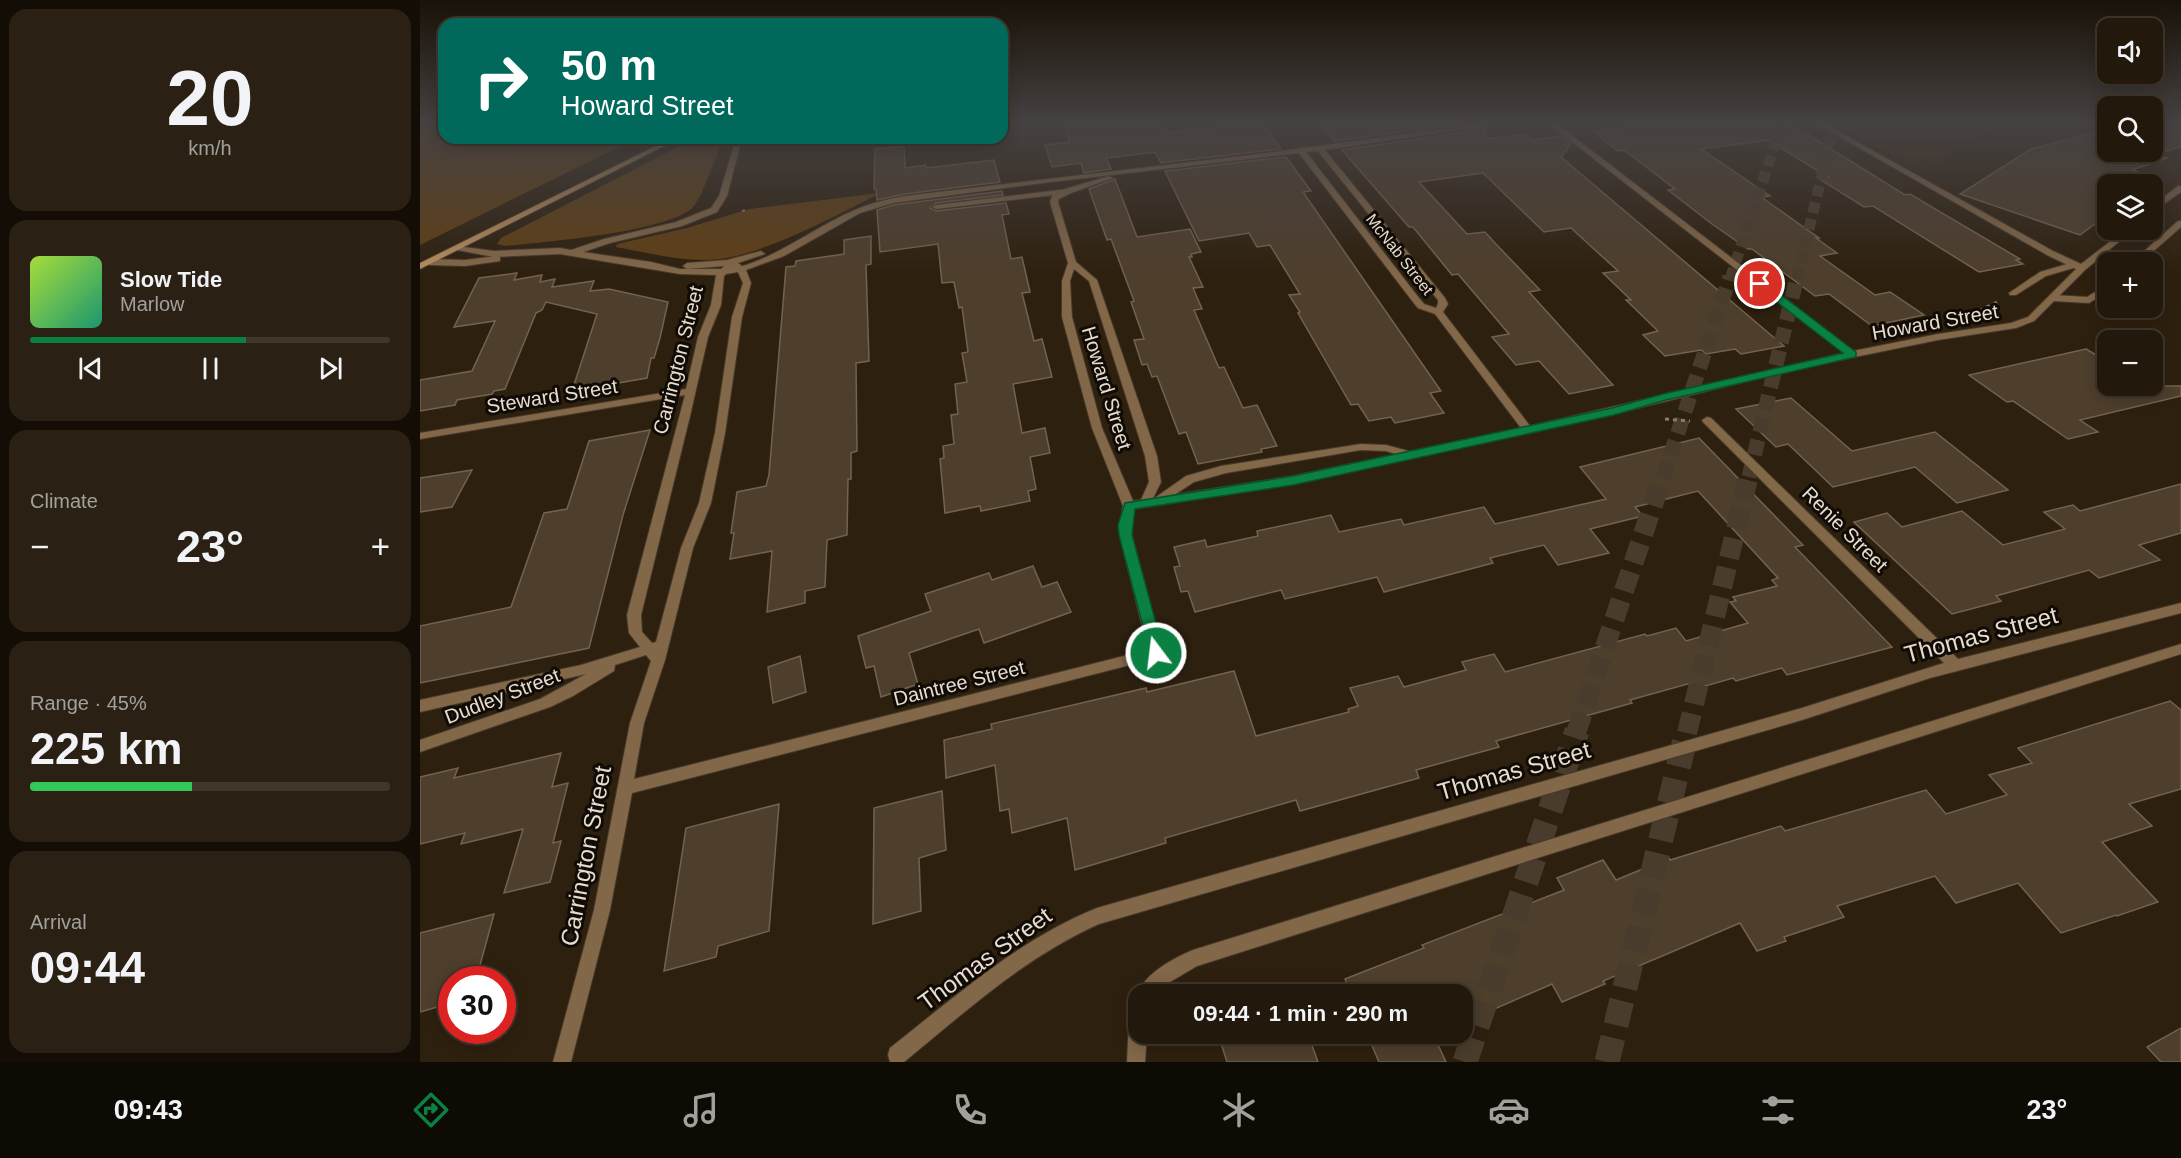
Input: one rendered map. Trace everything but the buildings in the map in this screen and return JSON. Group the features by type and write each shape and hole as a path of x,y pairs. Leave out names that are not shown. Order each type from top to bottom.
{"street":[{"path":"425,263 607,174"},
{"path":"573,253 607,241 687,222 714,210 723,196 729,174"},
{"path":"645,265 737,265 774,258 818,232 863,210 894,201 1096,174"},
{"path":"936,207 1068,191 1123,174"},
{"name":"McNab Street","path":"1318,174 1421,306 1438,312 1528,429"},
{"name":"McNab Street","path":"1340,174 1442,300 1443,304 1438,312"},
{"path":"1616,174 1852,355"},
{"path":"1910,174 2078,266"},
{"path":"2163,202 2181,189"},
{"name":"Howard Street","path":"1068,191 1056,197 1054,202 1072,263 1093,280 1151,456 1155,482 1150,503"},
{"path":"2148,252 2181,223"},
{"name":"Howard Street","path":"1072,263 1066,281 1067,316 1097,428 1129,506 1285,482 1852,355 1938,337 2013,326 2029,321 2053,298 2078,266 2115,240"},
{"path":"459,248 491,254 573,253 682,273 722,272 737,265"},
{"path":"425,263 470,262 528,253"},
{"name":"Carrington Street","path":"562,1062 594,946 637,723 687,548 705,503 720,433 737,317 746,284 737,265"},
{"path":"2013,293 2043,274 2078,266"},
{"name":"Carrington Street","path":"656,652 636,633 634,615 703,337 716,305 722,272"},
{"path":"2053,298 2089,300 2097,295"},
{"name":"Steward Street","path":"420,436 690,391"},
{"name":"Renie Street","path":"1711,423 1955,665"},
{"path":"1150,503 1190,479 1225,470 1361,447 1386,448 1412,455"},
{"name":"Daintree Street","path":"625,788 1156,653 1126,535 1125,525 1129,506"},
{"name":"Thomas Street","path":"897,1054 1012,964 1047,940 1097,916 1802,714 1955,665 2181,608"},
{"path":"1153,984 1165,974 1193,959 2181,649"},
{"name":"Dudley Street","path":"420,706 656,652"},
{"name":"Dudley Street","path":"420,746 558,698 626,658"},
{"path":"1136,1062 1137,1044"}],"path":[{"path":"742,211 748,210"},
{"path":"1657,419 1711,423"}],"shaded area":[{"path":"420,174 565,174 420,245"},
{"path":"626,174 710,174 694,206 682,215 662,222 611,233 516,245 497,244 501,238"},
{"path":"880,193 802,232 738,256 694,260 616,247 617,244 687,228 749,209"}],"tunnel":[{"path":"1730,279 1765,174"},
{"path":"1797,279 1822,174"},
{"path":"1663,477 1730,277"},
{"path":"1749,477 1797,277"},
{"path":"1576,733 1663,475"},
{"path":"1687,733 1749,475"},
{"path":"1465,1062 1577,731"},
{"path":"1607,1062 1687,731"}],"route":[{"path":"1156,653 1126,535 1125,525 1129,506 1293,480 1614,411 1757,378 1801,365 1852,355 1760,284"}]}
